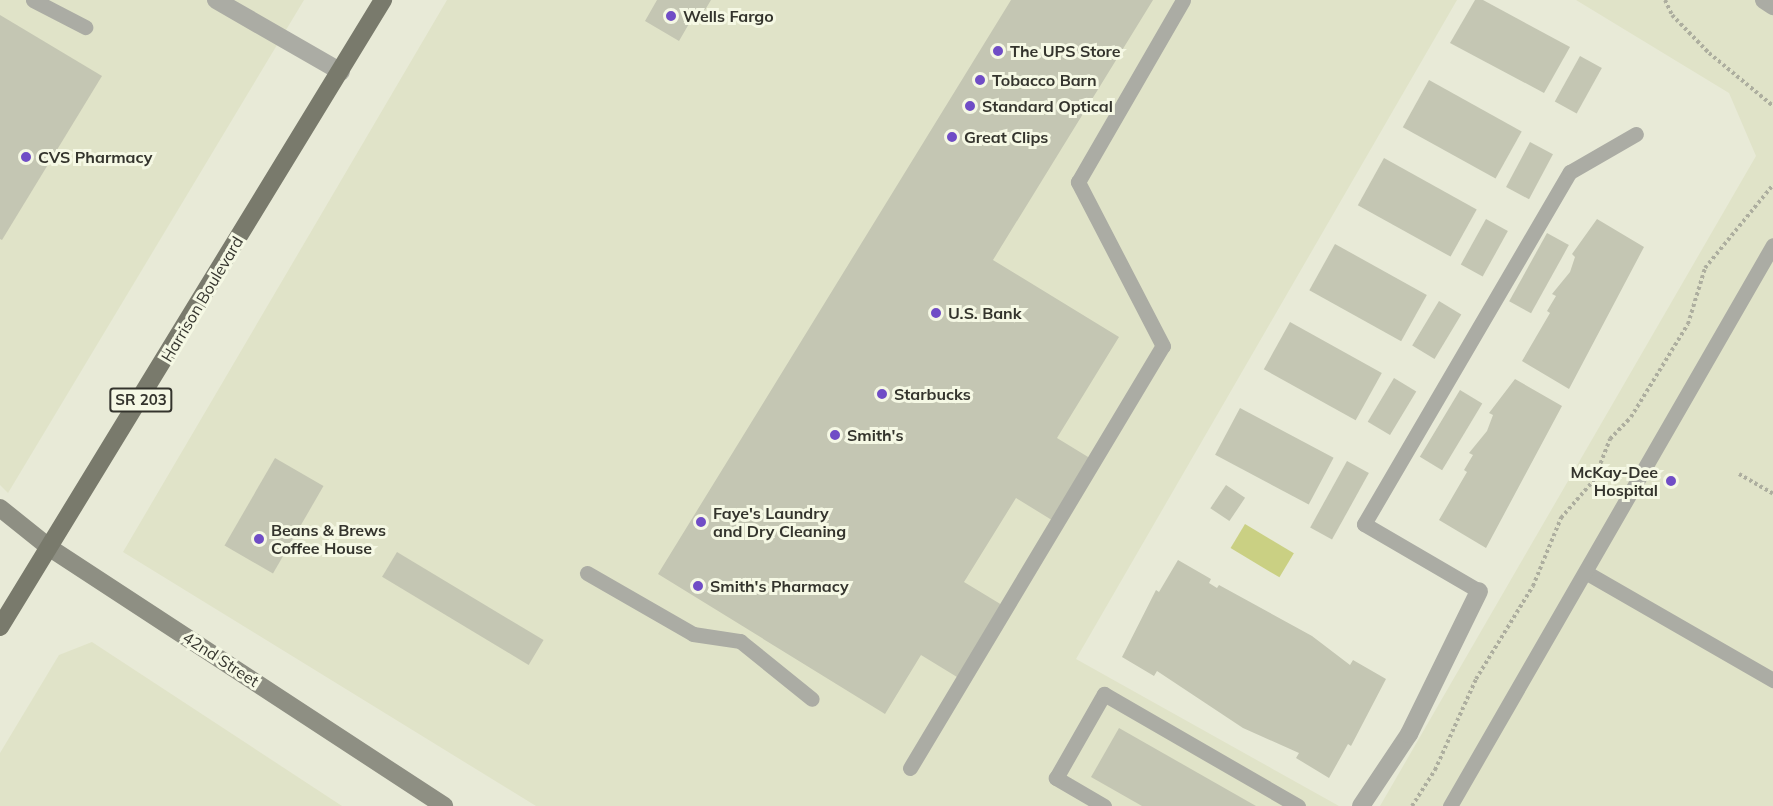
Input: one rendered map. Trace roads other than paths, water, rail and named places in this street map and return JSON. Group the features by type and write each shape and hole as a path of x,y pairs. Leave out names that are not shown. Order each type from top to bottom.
{"main road":[{"name":"Harrison Boulevard","path":"0,627 383,0"},
{"name":"42nd Street","path":"0,508 50,548 444,806"}],"street":[{"path":"216,0 341,72"},
{"path":"1764,0 1773,6"},
{"path":"1362,806 1409,734 1479,591"}],"lane":[{"path":"33,0 85,27"},
{"path":"910,768 1163,346 1078,182 1183,0"},
{"path":"1479,591 1364,524 1570,172 1636,134"},
{"path":"1450,806 1587,573 1773,245"},
{"path":"587,573 693,634 740,641 812,699"},
{"path":"1587,573 1773,680"},
{"path":"1104,806 1056,778 1104,694 1298,806"}],"place":[{"name":"Wells Fargo","path":"671,16"},
{"name":"The UPS Store","path":"998,51"},
{"name":"Tobacco Barn","path":"980,80"},
{"name":"Standard Optical","path":"970,106"},
{"name":"Great Clips","path":"952,137"},
{"name":"CVS Pharmacy","path":"26,157"},
{"name":"U.S. Bank","path":"936,313"},
{"name":"Starbucks","path":"882,394"},
{"name":"Smith's","path":"835,435"},
{"name":"McKay-Dee Hospital","path":"1671,481"},
{"name":"Faye's Laundry and Dry Cleaning","path":"701,522"},
{"name":"Beans & Brews Coffee House","path":"259,539"},
{"name":"Smith's Pharmacy","path":"698,586"}]}
